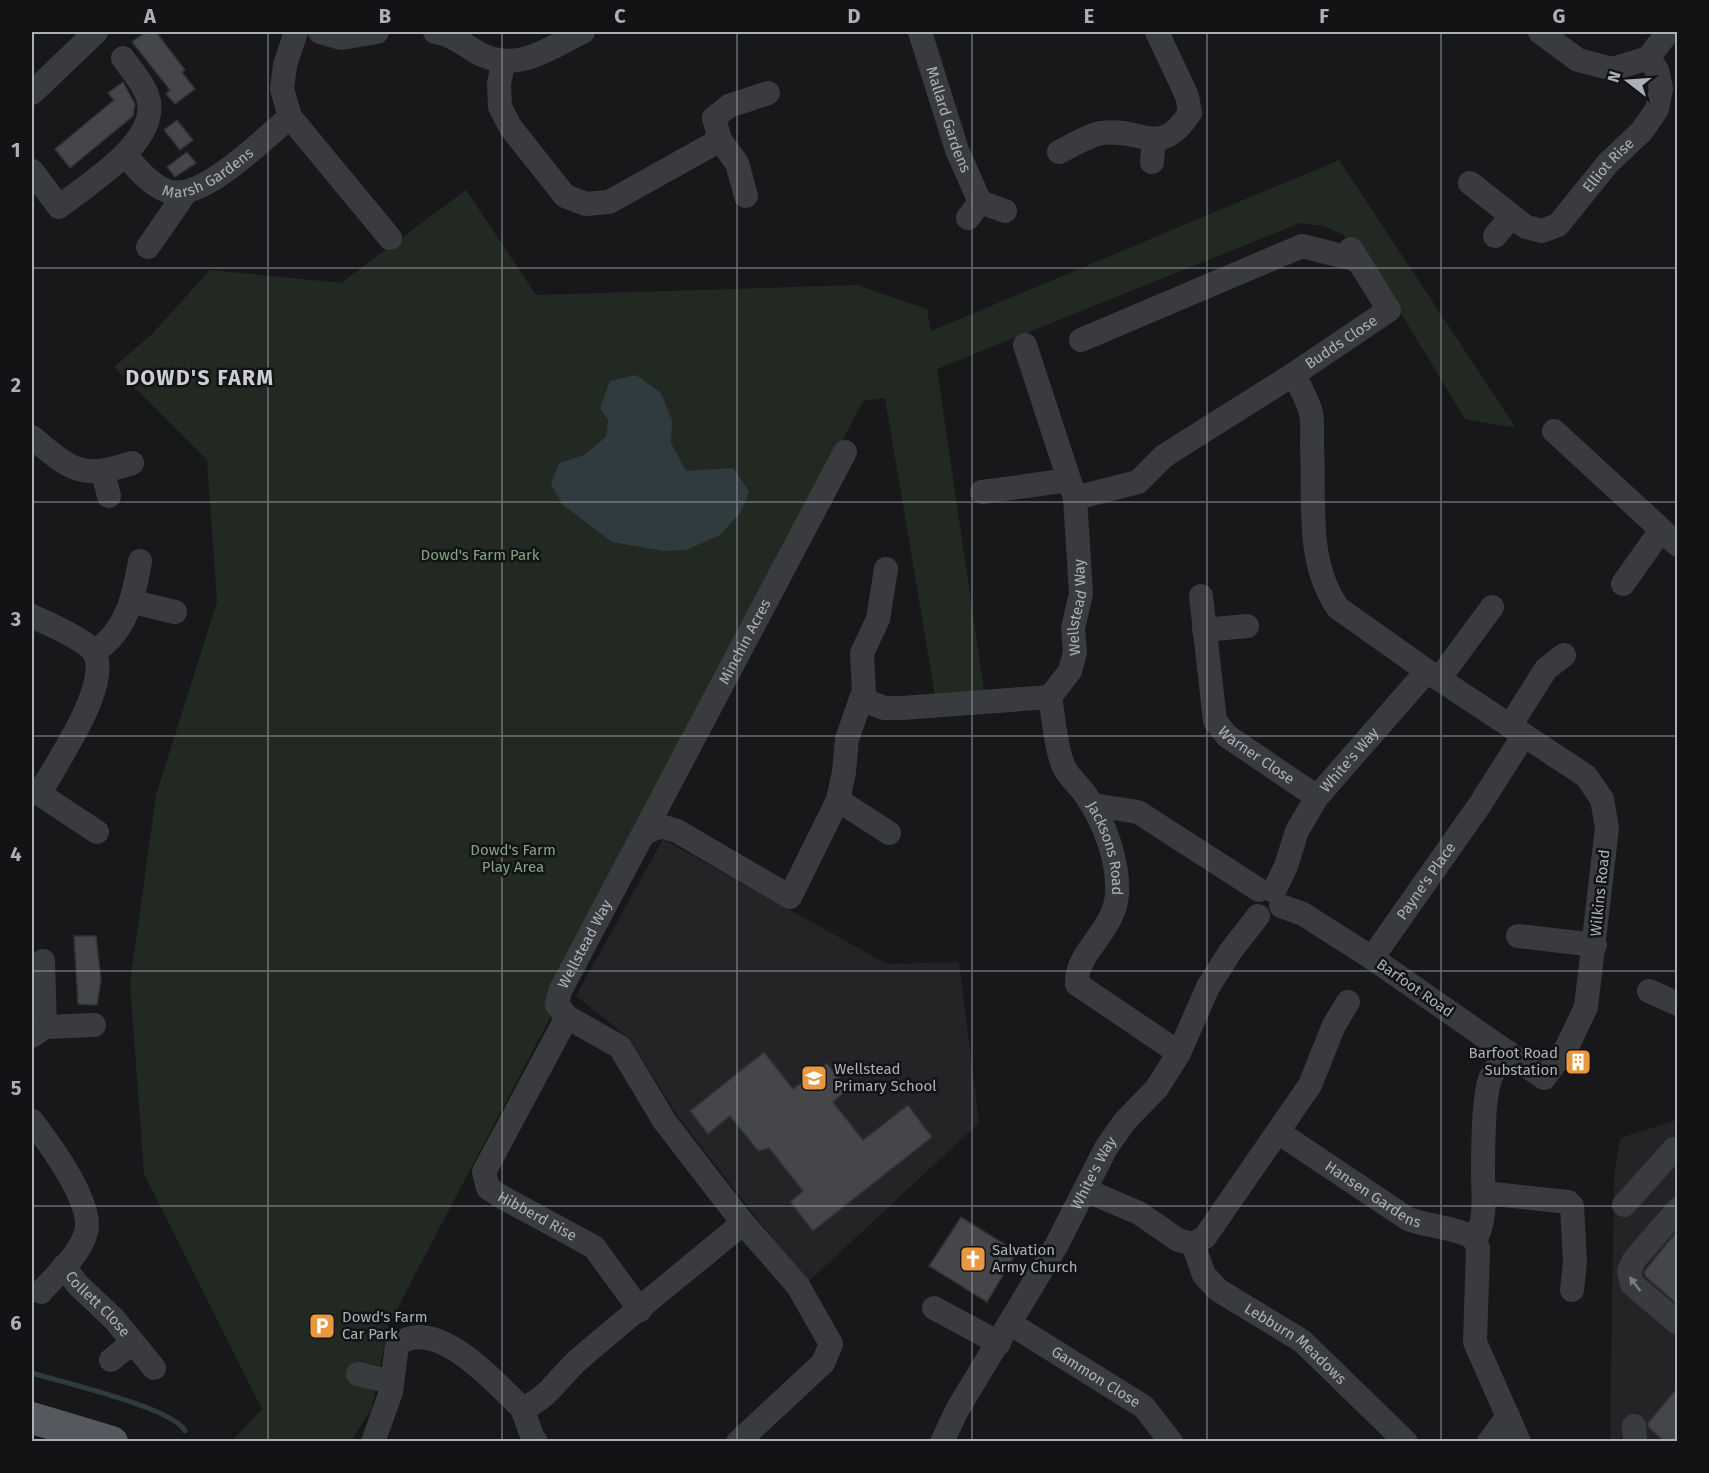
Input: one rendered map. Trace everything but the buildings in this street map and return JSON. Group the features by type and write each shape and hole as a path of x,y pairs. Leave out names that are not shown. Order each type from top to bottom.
{"main road":[{"path":"32,1418 112,1442"}],"street":[{"path":"32,93 96,32"},
{"path":"296,32 285,65 282,89 290,117 393,238"},
{"path":"320,32 341,38 377,32"},
{"path":"435,32 449,34 481,54 503,63 521,61 583,32"},
{"path":"1059,152 1102,133 1124,135 1153,151 1178,132 1191,113 1186,96 1157,32"},
{"path":"1540,32 1578,60 1613,69 1648,58 1668,32"},
{"name":"Mallard Gardens","path":"924,33 974,210 1005,211"},
{"path":"32,171 59,207 125,155 136,142 149,111 145,90 123,58"},
{"name":"Elliot Rise","path":"1470,183 1526,227 1542,231 1558,225 1608,163 1642,131 1657,109 1661,89 1657,70 1648,58"},
{"path":"503,63 499,84 500,106 510,128 565,196 586,204 609,202 717,129 729,106 768,93"},
{"name":"Marsh Gardens","path":"125,155 152,184 169,192 186,192 213,180 290,117"},
{"path":"717,129 737,163 746,196"},
{"path":"148,247 186,192"},
{"path":"1495,236 1511,217"},
{"name":"Budds Close","path":"1081,340 1302,246 1355,255 1389,310 1294,374"},
{"name":"Wellstead Way","path":"1025,345 1072,489 1081,594 1073,628 1075,652 1070,671 1050,697"},
{"path":"982,492 1072,489 1138,482 1164,456 1294,374 1311,412 1313,531 1320,574 1329,595 1338,608 1433,675"},
{"path":"1554,431 1669,538 1623,584"},
{"path":"32,437 63,463 80,471 103,473 132,464"},
{"name":"Minchin Acres","path":"647,832 672,778 845,452"},
{"path":"103,473 109,496"},
{"path":"94,652 109,643 133,602 140,561"},
{"path":"647,832 661,826 677,831 790,897 838,800 844,772 847,739 864,692 862,653 878,619 886,569"},
{"name":"Warner Close","path":"1201,596 1215,721 1227,736 1317,797"},
{"path":"133,602 175,612"},
{"name":"White's Way","path":"942,1442 957,1410 1005,1333 1106,1148 1125,1121 1157,1088 1179,1053 1208,987 1230,952 1258,916 1251,905 1254,895 1271,896 1286,866 1297,831 1317,797 1433,675 1492,608"},
{"path":"32,616 80,641 94,652 98,672 91,698 36,791 97,832"},
{"path":"1204,630 1247,626"},
{"path":"1517,731 1546,669 1564,655"},
{"name":"Wilkins Road","path":"1433,675 1586,776 1602,799 1607,828 1586,1007 1567,1047 1544,1078"},
{"path":"861,699 884,708 902,708 1050,697"},
{"name":"Jacksons Road","path":"1050,697 1063,766 1093,805 1105,830 1115,869 1117,895 1109,922 1081,960 1076,973 1077,984 1179,1053"},
{"name":"Payne's Place","path":"1372,958 1483,800 1517,731"},
{"path":"838,800 889,833"},
{"name":"Barfoot Road","path":"1093,805 1138,812 1372,958 1544,1078"},
{"name":"Wellstead Way","path":"567,1017 557,1005 560,991 647,832"},
{"path":"1518,936 1594,945"},
{"path":"43,961 38,1031 94,1025"},
{"path":"1649,991 1677,1004"},
{"path":"1085,1190 1139,1213 1178,1240 1193,1244 1205,1237 1310,1085 1334,1025 1348,1002"},
{"path":"567,1017 620,1047 665,1122 743,1223 798,1286 831,1344 823,1364 738,1442"},
{"name":"Hibberd Rise","path":"567,1017 484,1172 488,1188 500,1197 594,1247 640,1310"},
{"path":"1508,1052 1493,1073 1488,1088 1483,1172 1485,1193 1480,1232 1475,1240 1478,1248 1475,1342 1519,1442"},
{"name":"Collett Close","path":"32,1121 52,1147 84,1208 87,1230 81,1244 41,1292"},
{"name":"Hansen Gardens","path":"1278,1132 1408,1219 1425,1226 1468,1235 1475,1240"},
{"path":"1624,1205 1674,1149 1677,1152"},
{"path":"1485,1193 1568,1202 1572,1206 1575,1262 1572,1290"},
{"path":"1677,1209 1634,1260 1629,1271 1632,1284 1677,1323"},
{"path":"522,1408 546,1396 575,1363 743,1223"},
{"name":"Lebburn Meadows","path":"1193,1244 1204,1275 1218,1290 1302,1341 1406,1442"},
{"name":"Collett Close","path":"64,1266 77,1284 114,1319 154,1368"},
{"name":"Gammon Close","path":"934,1308 1005,1333 1144,1407 1171,1442"},
{"path":"373,1442 392,1382 398,1345 408,1336 421,1335 460,1352 522,1408 531,1436 536,1442"},
{"name":"Collett Close","path":"111,1360 132,1343"},
{"path":"358,1374 392,1382"},
{"path":"1489,1442 1508,1416"}],"shaded area":[{"path":"636,375 661,393 672,420 671,443 686,471 733,468 749,491 741,512 720,535 686,550 664,551 612,542 562,504 551,484 559,463 584,455 606,437 608,420 600,408 610,381"},
{"name":"Wellstead Primary School","path":"663,839 887,964 959,962 979,1123 807,1283 679,1118 629,1038 576,996"},
{"path":"1677,1120 1677,1441 1610,1442 1614,1176 1620,1138"}],"green space":[{"name":"Dowd's Farm Park","path":"1339,160 1516,428 1465,419 1367,257 1343,235 1324,226 1300,223 937,369 984,690 935,696 885,398 863,401 548,1001 550,1018 388,1326 372,1408 351,1441 241,1442 234,1439 262,1409 144,1174 130,983 156,795 217,602 207,460 114,367 152,334 210,270 341,283 466,190 536,295 857,285 927,309 931,331"}],"waterway":[{"path":"32,1373 139,1405 176,1422 185,1431"}],"place":[{"name":"Barfoot Road Substation","path":"1578,1062"},
{"name":"Wellstead Primary School","path":"814,1078"},
{"name":"Salvation Army Church","path":"973,1259"},
{"name":"Dowd's Farm Car Park","path":"322,1326"}],"district":[{"name":"DOWD'S FARM","path":"200,378"}],"park label":[{"name":"Dowd's Farm Play Area","path":"513,858"}]}
